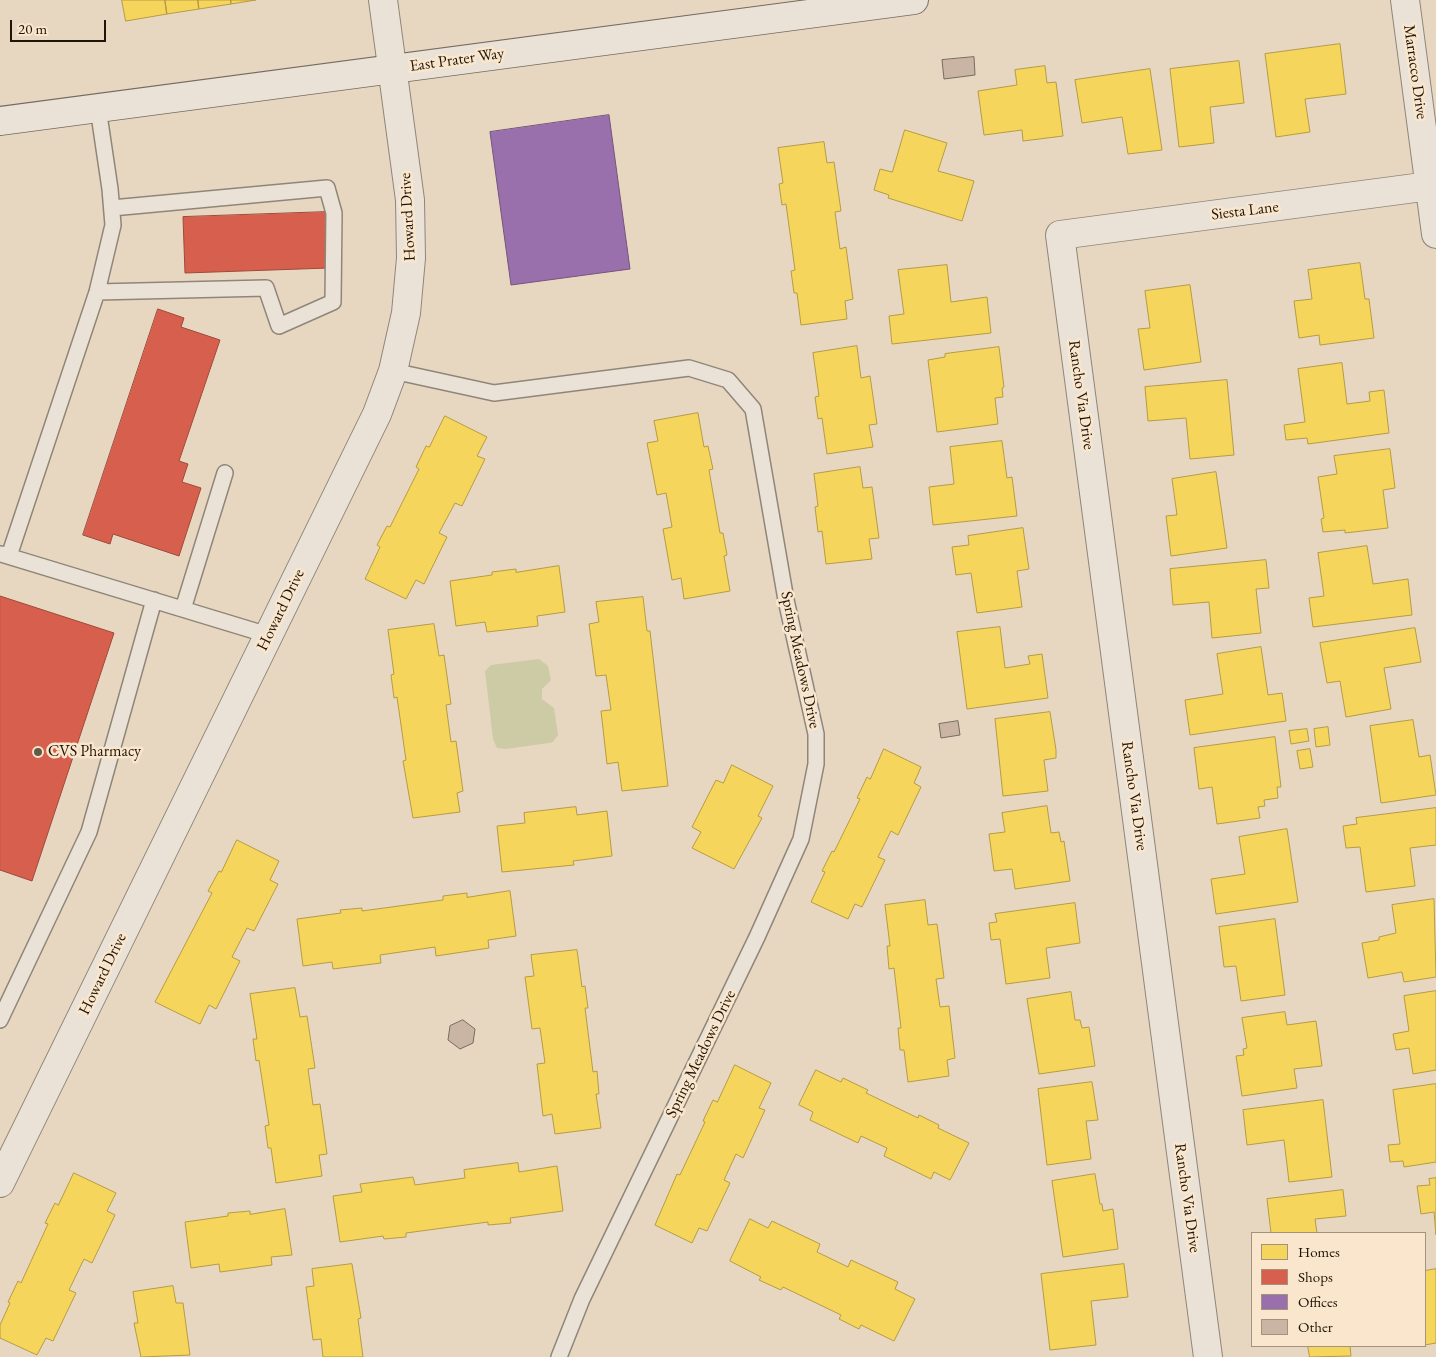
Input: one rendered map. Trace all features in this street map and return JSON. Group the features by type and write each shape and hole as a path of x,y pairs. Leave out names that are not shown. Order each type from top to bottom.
{"street":[{"name":"Howard Drive","path":"0,1184 377,414 392,371 406,313 411,258 410,200 383,0"},
{"name":"East Prater Way","path":"0,121 914,0"},
{"name":"Marracco Drive","path":"1405,0 1436,234"},
{"name":"Siesta Lane","path":"1060,235 1430,186"},
{"name":"Rancho Via Drive","path":"1060,235 1208,1357"}],"lane":[{"path":"98,108 113,225 97,292 5,555 268,635"},
{"path":"97,292 266,288 279,326 333,302 334,213 327,188 112,208"},
{"name":"Spring Meadows Drive","path":"392,371 494,393 689,368 728,380 752,409 786,600 816,734 816,764 801,839 758,937 582,1299 558,1357"},
{"path":"183,609 226,473"},
{"path":"0,1020 89,832 154,600"}],"shaded area":[{"path":"539,659 548,666 551,680 542,689 542,699 554,708 558,735 553,742 549,743 506,749 497,748 493,739 485,671 491,665"}],"building: Homes":[{"path":"122,0 165,0 167,14 126,21"},
{"path":"165,0 198,0 199,9 167,14"},
{"path":"198,0 231,0 231,4 199,9"},
{"path":"231,0 256,0 231,4"},
{"path":"1340,44 1346,94 1305,99 1310,132 1276,137 1265,54"},
{"path":"1239,61 1244,103 1210,107 1214,143 1179,147 1170,69"},
{"path":"1045,66 1047,83 1056,82 1063,136 1023,141 1022,130 984,135 978,91 1017,85 1015,70"},
{"path":"1150,69 1162,150 1128,154 1122,117 1082,123 1075,80"},
{"path":"905,130 947,143 938,171 974,181 962,221 888,198 889,195 874,190 880,169 892,172"},
{"path":"824,142 827,163 834,162 841,211 835,212 840,249 846,247 853,299 845,301 847,319 801,325 797,293 794,293 791,271 795,270 786,204 782,205 779,184 783,183 778,148"},
{"path":"1360,263 1365,299 1369,299 1374,338 1320,345 1319,335 1299,338 1294,301 1312,299 1308,270"},
{"path":"947,265 951,302 987,297 991,333 892,344 889,316 904,314 898,270"},
{"path":"1190,285 1201,362 1144,370 1138,329 1150,328 1145,291"},
{"path":"857,346 861,378 870,376 877,424 869,425 873,447 827,454 822,418 818,419 815,397 819,396 813,353"},
{"path":"999,347 1004,387 1002,388 1003,397 995,398 998,424 937,432 928,360 945,357 945,354"},
{"path":"1342,363 1347,404 1370,401 1369,392 1384,390 1389,433 1308,444 1307,438 1286,440 1284,425 1305,422 1298,369"},
{"path":"1227,380 1234,455 1190,459 1186,418 1148,421 1145,387"},
{"path":"698,413 704,447 708,446 713,469 709,470 720,533 723,533 727,555 724,556 730,591 684,599 681,578 672,580 663,529 672,527 666,493 657,495 647,443 658,441 654,421"},
{"path":"445,416 487,437 477,456 485,459 462,506 455,503 439,533 447,537 424,584 416,580 406,599 365,579 380,547 377,545 387,526 390,527 419,469 416,467 426,446 429,447"},
{"path":"1002,441 1007,478 1012,477 1017,516 933,525 929,487 954,484 950,447"},
{"path":"1390,449 1395,488 1383,490 1388,528 1345,533 1345,530 1323,532 1321,519 1324,518 1318,477 1337,474 1334,456"},
{"path":"860,467 863,488 872,487 879,538 869,539 872,559 826,564 822,531 818,532 815,507 818,506 814,474"},
{"path":"1216,472 1227,548 1171,556 1166,516 1177,515 1172,479"},
{"path":"1023,528 1029,569 1017,571 1022,607 977,613 971,573 956,575 952,547 969,545 968,536"},
{"path":"1367,546 1373,584 1408,579 1412,615 1313,627 1309,598 1324,596 1318,553"},
{"path":"1266,560 1269,588 1256,589 1261,633 1212,638 1209,602 1173,605 1170,569"},
{"path":"559,566 565,612 537,616 538,626 487,632 485,622 456,626 450,581 492,575 492,572 516,569 516,572"},
{"path":"643,597 647,631 650,631 668,786 622,791 618,762 607,764 601,711 611,710 606,675 596,676 589,624 599,622 596,602"},
{"path":"434,624 439,656 444,655 451,704 446,705 451,742 456,741 463,791 457,793 460,812 413,818 403,761 406,760 397,697 394,698 391,675 394,674 388,630"},
{"path":"1000,627 1005,668 1030,664 1028,656 1042,654 1048,698 967,709 957,632"},
{"path":"1415,628 1421,662 1384,668 1391,709 1346,717 1340,681 1327,683 1320,643"},
{"path":"1261,647 1268,695 1282,693 1286,721 1190,735 1185,700 1223,694 1217,654"},
{"path":"1050,712 1056,758 1044,760 1048,791 1003,796 995,719"},
{"path":"1413,720 1419,757 1430,755 1436,795 1381,803 1370,726"},
{"path":"1328,727 1330,745 1316,747 1314,729"},
{"path":"1307,729 1309,741 1291,744 1289,731"},
{"path":"1275,737 1281,787 1277,787 1278,798 1264,800 1265,806 1258,807 1260,818 1217,824 1212,787 1199,789 1194,748"},
{"path":"884,749 921,767 914,783 921,787 898,835 891,831 878,857 885,860 862,907 855,904 848,919 811,902 825,872 822,871 832,851 834,852 860,799 857,798 867,777 870,779"},
{"path":"1310,749 1313,767 1300,769 1297,751"},
{"path":"732,765 773,786 758,816 762,818 734,869 692,848 701,832 692,827 716,780 723,783"},
{"path":"1047,806 1051,833 1059,832 1061,842 1064,841 1070,881 1015,889 1012,869 994,871 989,834 1005,832 1002,813"},
{"path":"576,807 577,815 607,811 612,856 573,861 574,865 502,872 497,826 525,823 524,813"},
{"path":"1436,808 1436,845 1410,848 1415,886 1366,892 1360,847 1346,848 1343,826 1357,824 1356,818"},
{"path":"1287,829 1298,902 1216,914 1211,879 1245,874 1239,837"},
{"path":"237,840 279,861 270,880 278,884 254,931 247,928 232,957 240,961 216,1009 209,1005 200,1024 155,1002 212,893 208,891 219,871 221,872"},
{"path":"510,891 516,936 488,940 489,948 436,956 435,947 380,955 381,963 333,969 332,962 303,966 297,919 341,913 340,910 362,908 362,911 443,900 443,896 467,893 467,897"},
{"path":"1434,899 1436,977 1404,982 1402,972 1368,978 1362,943 1379,940 1379,937 1396,933 1392,905"},
{"path":"925,900 928,925 937,924 944,978 936,979 940,1007 949,1006 955,1058 947,1060 949,1076 908,1082 904,1050 900,1050 898,1028 901,1028 894,968 889,969 887,946 890,946 885,905"},
{"path":"1075,903 1080,943 1046,948 1050,978 1006,984 1000,939 991,940 989,923 997,922 995,914"},
{"path":"1275,919 1285,995 1241,1001 1236,966 1224,967 1219,927"},
{"path":"577,950 582,987 585,986 588,1008 585,1008 593,1072 597,1071 599,1094 596,1094 601,1128 555,1134 552,1114 543,1116 537,1064 545,1063 540,1028 532,1029 525,977 534,976 531,955"},
{"path":"295,988 300,1017 307,1016 315,1068 308,1069 313,1105 320,1104 327,1154 319,1155 322,1176 276,1183 271,1148 268,1148 265,1126 269,1125 259,1060 256,1061 253,1039 257,1039 250,994"},
{"path":"1436,991 1436,1070 1413,1074 1409,1048 1396,1050 1393,1034 1409,1031 1404,996"},
{"path":"1071,992 1075,1020 1080,1020 1082,1028 1089,1027 1095,1066 1039,1074 1027,999"},
{"path":"1285,1012 1287,1025 1316,1021 1322,1066 1294,1069 1297,1088 1242,1096 1236,1056 1244,1055 1243,1049 1247,1048 1242,1018"},
{"path":"735,1065 771,1083 759,1108 765,1110 743,1158 736,1154 724,1180 730,1183 707,1231 699,1228 692,1243 655,1225 677,1174 680,1175 705,1122 703,1121 713,1100 717,1102"},
{"path":"816,1070 841,1082 843,1078 868,1090 866,1093 918,1118 919,1115 939,1125 938,1128 969,1143 950,1180 934,1172 931,1179 884,1156 887,1148 861,1136 858,1143 810,1120 813,1112 799,1105"},
{"path":"1092,1082 1098,1120 1086,1121 1091,1159 1047,1165 1038,1089"},
{"path":"1436,1084 1436,1162 1404,1167 1403,1161 1390,1162 1388,1145 1400,1144 1393,1090"},
{"path":"1323,1100 1332,1177 1289,1182 1284,1140 1247,1145 1243,1110"},
{"path":"518,1163 519,1172 557,1166 563,1211 510,1218 511,1223 488,1225 488,1222 406,1233 406,1237 384,1239 383,1236 340,1242 333,1196 362,1192 360,1184 413,1177 415,1185 465,1178 464,1170"},
{"path":"74,1173 116,1193 107,1211 115,1215 92,1263 84,1259 69,1290 76,1293 53,1341 46,1338 37,1355 0,1338 0,1325 10,1303 8,1302 18,1281 21,1283 48,1224 45,1223 55,1203 58,1205"},
{"path":"1095,1174 1103,1211 1113,1209 1118,1249 1063,1257 1052,1181"},
{"path":"1436,1178 1436,1235 1434,1212 1421,1214 1417,1186 1430,1185 1429,1179"},
{"path":"1343,1190 1346,1216 1315,1219 1317,1232 1271,1232 1267,1199"},
{"path":"285,1209 292,1255 271,1257 272,1265 220,1272 219,1264 191,1268 185,1222 228,1216 228,1213 250,1211 250,1214"},
{"path":"750,1219 768,1228 772,1221 820,1244 817,1252 848,1267 851,1260 898,1282 895,1289 915,1299 894,1341 861,1325 859,1329 839,1319 841,1315 783,1287 781,1290 759,1280 761,1277 730,1261"},
{"path":"352,1264 361,1318 358,1319 363,1357 323,1357 321,1339 313,1340 306,1287 314,1286 312,1269"},
{"path":"1124,1264 1128,1297 1091,1301 1096,1345 1050,1350 1041,1274"},
{"path":"1436,1269 1436,1343 1426,1345 1426,1271"},
{"path":"173,1286 176,1303 183,1303 190,1355 141,1357 134,1323 138,1323 133,1292"},
{"path":"1308,1347 1350,1347 1351,1356 1310,1357"}],"building: Shops":[{"path":"327,212 329,268 185,273 183,217"},
{"path":"158,309 184,318 181,327 220,340 179,461 188,464 182,482 201,488 179,556 113,534 110,544 83,535"},
{"name":"CVS Pharmacy","path":"0,596 114,633 32,881 0,870"}],"building: Offices":[{"path":"609,115 630,269 511,285 490,132"}],"building: Other":[{"path":"974,57 975,75 944,79 942,60"},
{"path":"958,721 960,735 941,738 939,724"},
{"path":"463,1020 475,1029 473,1043 460,1049 448,1040 450,1026"}],"place":[{"name":"CVS Pharmacy","path":"38,752"}]}
